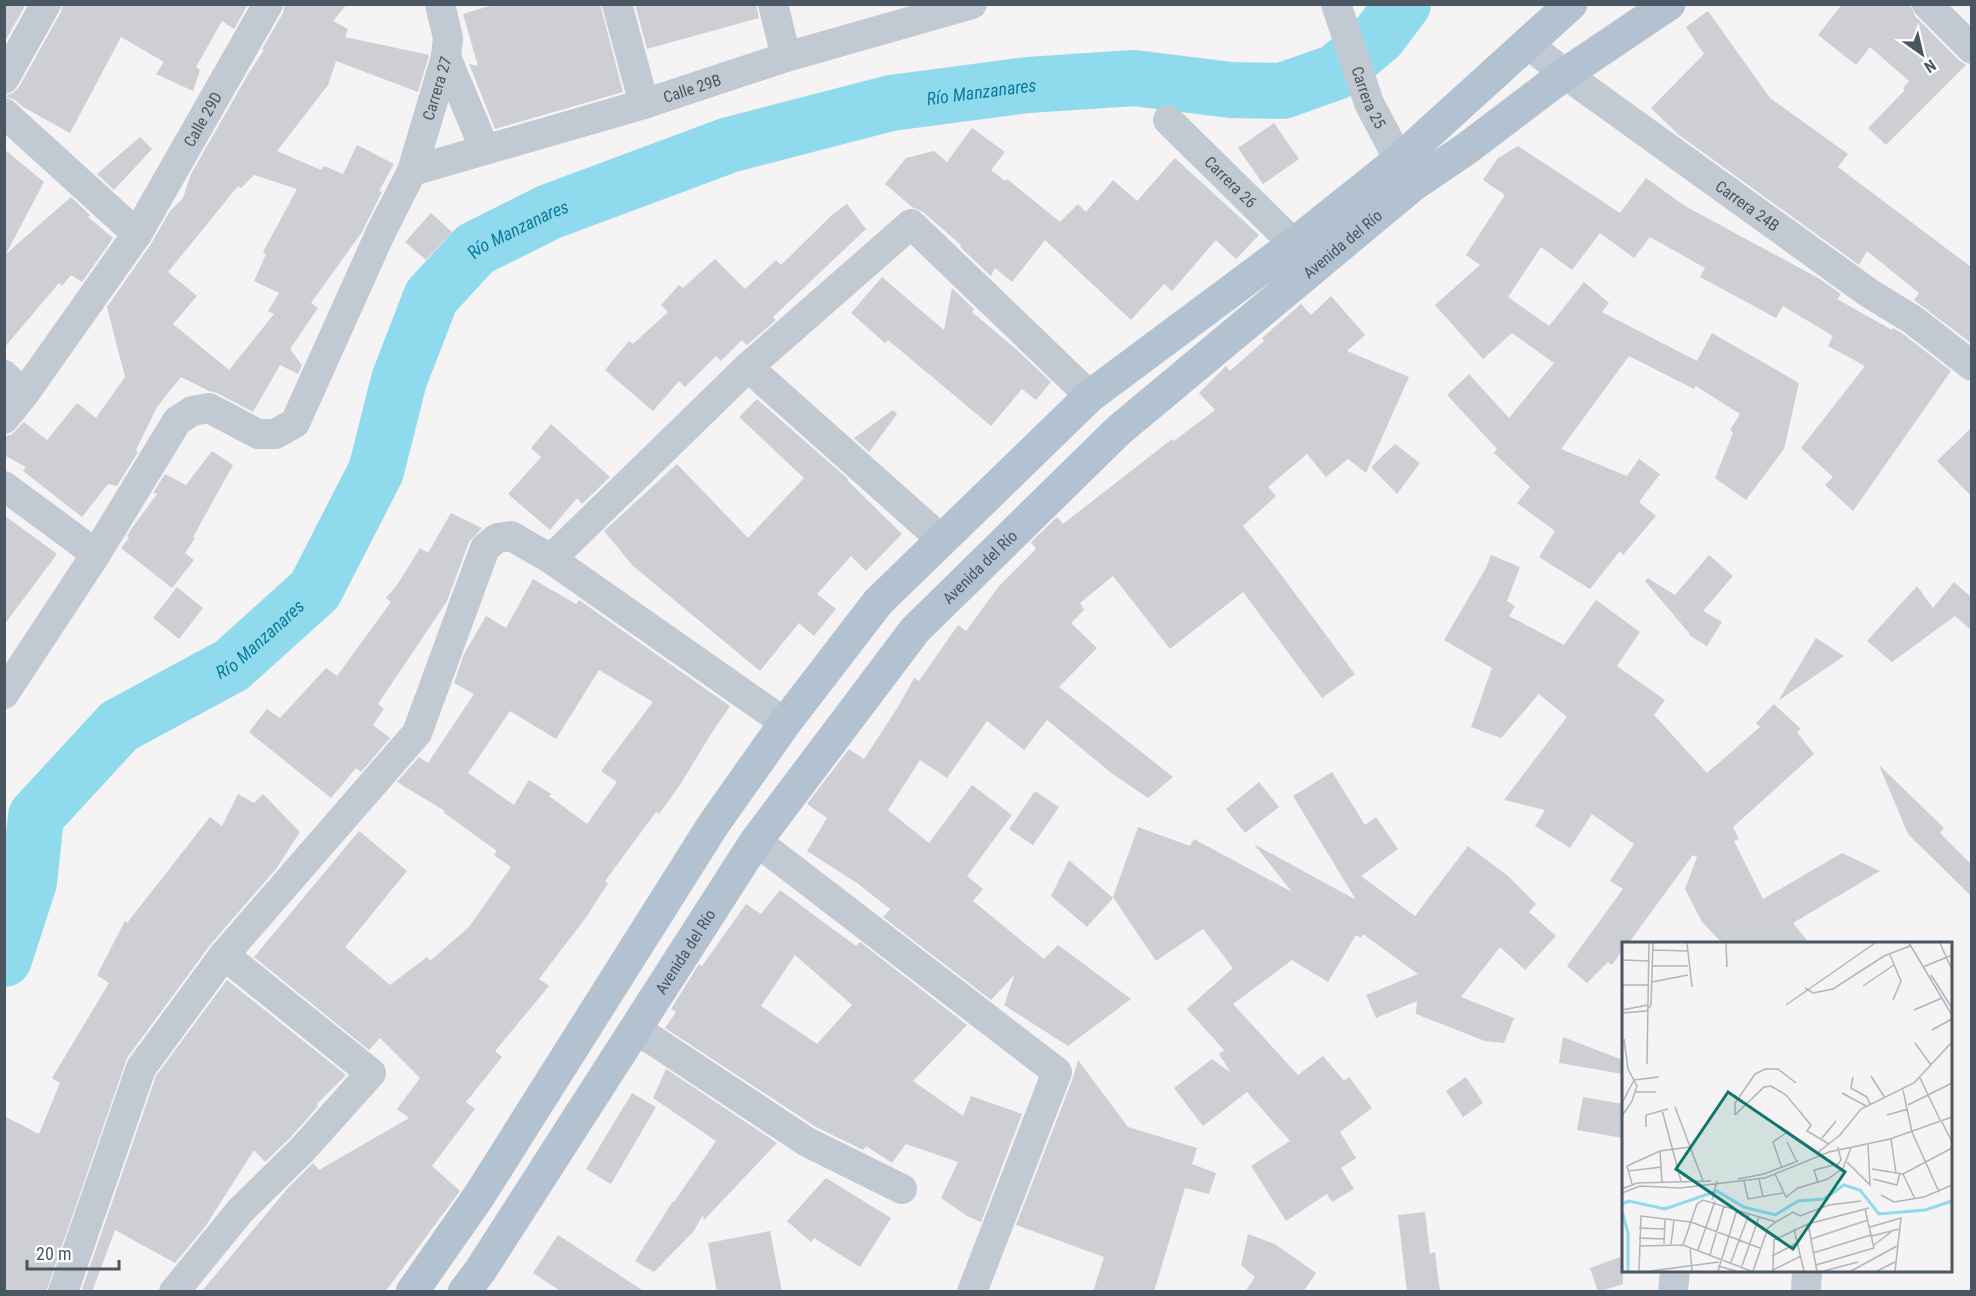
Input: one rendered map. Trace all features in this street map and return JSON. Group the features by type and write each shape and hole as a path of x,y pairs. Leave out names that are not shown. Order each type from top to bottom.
{"main road":[{"name":"Avenida del Río","path":"472,1285 756,841 915,630 1119,430 1406,173 1527,43 1571,4"},
{"name":"Avenida del Río","path":"412,1292 479,1196 713,825 786,723 878,602 1090,396 1294,244 1406,173 1466,149 1565,74 1669,4"},
{"path":"585,1028 630,1039"},
{"path":"503,1158 539,1179"}],"street":[{"path":"4,79 46,4"},
{"name":"Calle 29D","path":"4,419 14,385 137,234 268,4"},
{"name":"Carrera 27","path":"4,694 96,554 177,421 192,411 208,408 258,434 275,434 295,423 381,232 412,171 446,57 448,38 440,4"},
{"path":"617,4 644,104"},
{"path":"773,4 786,57"},
{"path":"1927,4 1971,49"},
{"name":"Calle 29B","path":"412,171 644,104 786,57 955,7"},
{"name":"Carrera 25","path":"1338,14 1370,103 1406,173"},
{"name":"Carrera 24B","path":"1527,43 1565,74 1859,286 1913,320 1971,366"},
{"path":"446,57 485,150"},
{"path":"4,113 137,234"},
{"name":"Carrera 26","path":"1168,120 1294,244"},
{"path":"551,559 748,368 911,224 1090,396"},
{"path":"748,368 942,540"},
{"path":"4,486 96,554"},
{"path":"63,1292 141,1068 224,955 417,733 485,548 497,538 511,536 551,559 786,723"},
{"path":"756,841 1057,1072 972,1292"},
{"path":"174,1292 240,1211 303,1149 370,1073 224,955"},
{"path":"630,1039 807,1142 902,1189"},
{"path":"1673,1292 1675,1272"},
{"path":"1806,1292 1807,1272"}],"building":[{"path":"4,4 26,4 4,43"},
{"path":"63,4 248,4 234,29 222,21 196,67 200,70 193,91 156,74 164,62 121,37 70,133 23,107 15,100 4,96 13,93 19,87 61,12"},
{"path":"285,4 347,4 333,21 348,29 345,37 429,55 418,92 336,61 328,85 277,151 321,170 324,166 343,174 357,145 394,164 379,191 382,192 362,232 311,303 318,308 290,349 302,365 298,374 280,365 253,412 181,377 157,407 136,450 138,452 117,486 108,484 82,517 23,471 26,467 4,455 4,436 11,435 24,422 47,440 77,403 96,418 125,377 107,307 151,244 170,211 183,198 191,174 264,50 262,49 283,13","holes":["254,175 297,189 263,252 266,254 254,281 279,293 268,311 274,314 229,370 173,324 197,296 168,272 238,186 241,188"]},
{"path":"496,4 600,4 623,92 495,129 469,64 478,66 463,14"},
{"path":"635,4 756,4 759,18 647,49"},
{"path":"1842,4 1910,4 1915,16 1966,65 1886,145 1868,128 1905,90 1903,88 1909,81 1870,47 1856,65 1818,35"},
{"path":"1708,11 1770,98 1848,154 1838,167 1971,267 1971,343 1914,300 1919,293 1867,251 1859,265 1679,135 1651,108 1704,54 1686,27"},
{"path":"1274,123 1299,159 1263,184 1238,148"},
{"path":"972,128 1005,152 991,170 1005,181 1007,179 1060,222 1078,204 1086,212 1113,180 1137,201 1175,158 1259,235 1236,259 1216,240 1172,291 1164,284 1131,320 1045,240 1012,282 995,268 991,276 960,247 961,245 923,212 912,207 885,184 906,158 934,151 947,162"},
{"path":"140,137 152,149 114,190 97,174"},
{"path":"1518,146 1620,213 1646,178 1685,206 1820,279 1841,294 1837,299 1903,334 1951,371 1853,511 1825,485 1833,477 1801,448 1865,366 1828,346 1833,336 1783,306 1776,318 1700,277 1705,268 1650,237 1634,258 1600,233 1572,270 1541,247 1508,297 1549,326 1584,282 1609,303 1602,312 1697,361 1712,333 1799,383 1784,449 1746,500 1715,478 1733,433 1730,430 1740,414 1696,386 1694,389 1629,356 1561,449 1627,476 1639,459 1660,474 1639,502 1656,516 1623,555 1620,551 1590,589 1539,557 1555,531 1517,503 1530,487 1494,453 1497,449 1447,395 1469,374 1509,418 1554,363 1512,333 1483,359 1435,305 1480,265 1466,255 1505,195 1483,180 1498,158"},
{"path":"4,149 44,182 6,254 71,197 90,215 88,217 113,238 82,282 71,275 62,286 59,283 4,348"},
{"path":"847,204 866,229 773,317 776,320 747,345 742,340 721,361 716,356 685,387 679,381 653,411 605,370 629,341 633,344 668,312 661,305 679,285 683,288 715,259 745,289 776,260 781,265 833,214"},
{"path":"431,213 452,232 426,260 405,242"},
{"path":"882,277 944,330 952,288 974,309 972,312 1051,382 1036,400 1022,389 991,426 888,340 885,343 851,313"},
{"path":"1331,296 1365,335 1347,351 1409,377 1366,473 1348,459 1326,477 1307,454 1268,487 1276,496 1243,526 1355,674 1322,698 1243,592 1170,649 1113,576 1080,603 1084,610 1071,623 1097,648 1059,687 1173,777 1148,798 1114,775 1047,720 1024,750 987,721 947,778 920,760 888,810 929,843 972,785 1012,815 967,876 983,889 973,901 1044,959 1058,945 1131,999 1068,1046 1004,1005 1015,974 991,1000 883,917 890,909 857,883 807,851 827,818 807,804 849,749 864,759 914,678 919,681 958,625 966,631 999,586 1036,549 1031,542 1057,517 1063,524 1172,439 1174,441 1215,410 1199,393 1226,366 1230,371 1264,341 1262,338 1301,304 1311,315"},
{"path":"757,399 848,479 902,534 866,571 851,556 817,594 836,609 814,636 799,623 760,671 633,566 604,531 677,464 748,538 804,478 739,417"},
{"path":"893,410 897,414 869,452 854,438"},
{"path":"551,424 610,477 582,504 577,498 550,530 508,494 541,457 531,448"},
{"path":"1971,428 1971,496 1937,461"},
{"path":"1395,444 1420,463 1397,494 1371,467"},
{"path":"212,451 233,465 185,553 194,560 172,588 121,548 129,538 127,536 132,528 157,494 153,493 165,474 186,485"},
{"path":"451,513 482,528 469,542 447,601 378,704 384,709 373,725 390,738 361,772 356,768 331,798 249,732 267,709 280,718 326,668 337,676 391,602 386,598 420,548 428,553"},
{"path":"4,515 57,554 4,625"},
{"path":"1491,555 1520,567 1507,601 1515,606 1509,616 1564,645 1596,600 1640,632 1617,666 1665,700 1654,715 1707,773 1760,727 1756,723 1774,704 1801,729 1797,732 1814,754 1733,827 1739,839 1734,841 1763,899 1842,853 1880,871 1793,923 1808,942 1721,942 1702,922 1685,889 1697,857 1693,855 1629,942 1622,942 1622,950 1612,965 1608,962 1587,983 1567,966 1623,889 1610,881 1634,844 1592,814 1570,848 1535,826 1545,810 1504,800 1567,717 1539,694 1501,738 1471,727 1492,668 1444,640 1486,568"},
{"path":"1709,555 1733,576 1703,611 1722,622 1707,646 1689,635 1645,581 1648,578 1675,595"},
{"path":"533,579 576,604 579,600 730,706 680,785 659,814 656,812 605,881 608,883 587,916 539,979 549,986 495,1051 502,1057 466,1102 475,1109 432,1166 460,1191 385,1292 201,1292 288,1188 313,1163 319,1170 409,1118 397,1109 420,1078 380,1038 369,1050 254,957 359,831 407,871 345,947 390,985 427,957 430,961 469,927 511,867 494,855 497,851 443,812 445,811 397,782 419,757 428,763 474,694 454,683 464,654 486,616 506,628","holes":["599,670 653,702 601,771 617,782 587,824 549,796 551,794 529,780 514,805 468,773 510,711 556,739"]},
{"path":"1954,582 1971,597 1971,630 1955,616 1892,662 1867,641 1917,586 1933,608"},
{"path":"177,587 203,608 179,639 153,618"},
{"path":"1816,638 1844,656 1778,701"},
{"path":"1879,765 1944,828 1940,833 1971,864 1971,896 1908,834"},
{"path":"1332,772 1365,825 1376,817 1398,849 1361,876 1415,916 1468,846 1508,876 1536,904 1529,912 1556,936 1525,970 1500,947 1461,997 1514,1018 1504,1043 1485,1041 1416,1014 1417,1001 1376,1018 1366,995 1418,974 1363,934 1361,938 1356,935 1328,982 1292,960 1233,1004 1298,1075 1323,1056 1344,1081 1349,1077 1372,1108 1340,1132 1356,1158 1341,1168 1354,1189 1332,1202 1327,1194 1286,1221 1251,1166 1290,1141 1247,1092 1203,1126 1174,1088 1212,1059 1231,1073 1219,1054 1224,1050 1187,1009 1233,968 1203,929 1156,961 1113,897 1138,827 1190,846 1194,839 1292,892 1254,844 1356,900 1293,796"},
{"path":"1259,782 1279,807 1245,833 1226,809"},
{"path":"1035,791 1059,807 1033,845 1009,829"},
{"path":"238,794 254,803 263,794 300,832 276,869 210,945 127,1058 46,1292 4,1292 4,1116 39,1134 60,1083 52,1078 109,983 97,975 125,921 127,923 210,817 222,826"},
{"path":"1069,860 1113,898 1087,927 1051,896"},
{"path":"780,890 856,946 860,942 967,1025 913,1081 963,1116 971,1096 1022,1114 981,1222 967,1216 941,1198 958,1162 906,1144 892,1163 866,1146 863,1150 816,1127 665,1028 676,1012 671,1009 699,964 702,966 746,904 761,914","holes":["795,955 852,1005 817,1044 761,1006"]},
{"path":"227,980 346,1075 317,1104 318,1106 291,1137 265,1162 254,1150 205,1227 175,1263 115,1230 92,1292 81,1292 156,1076"},
{"path":"1563,1037 1622,1060 1622,1074 1559,1063"},
{"path":"1078,1060 1128,1127 1197,1148 1192,1164 1216,1173 1209,1194 1185,1188 1154,1292 1093,1292 1104,1257 1016,1225"},
{"path":"666,1069 777,1143 704,1220 703,1215 693,1232 654,1272 635,1261 673,1201 716,1141 653,1098"},
{"path":"1466,1077 1483,1103 1463,1117 1446,1091"},
{"path":"632,1093 656,1107 611,1184 586,1169"},
{"path":"1583,1097 1622,1104 1622,1138 1577,1130"},
{"path":"826,1178 891,1218 860,1267 814,1238 811,1242 787,1221"},
{"path":"1425,1212 1430,1254 1435,1252 1440,1292 1407,1292 1398,1215"},
{"path":"770,1231 782,1292 717,1292 708,1243"},
{"path":"1248,1234 1275,1244 1316,1273 1303,1292 1245,1292 1255,1277 1241,1265"},
{"path":"558,1235 645,1292 562,1292 533,1273"},
{"path":"1622,1256 1623,1284 1598,1292 1590,1268"}],"waterway":[{"name":"Río Manzanares","path":"4,959 29,882 36,816 119,726 232,665 315,590 376,471 399,380 431,297 475,249 549,212 729,145 891,103 1028,85 1134,78 1231,90 1282,91 1336,72 1379,36 1403,4"}]}
